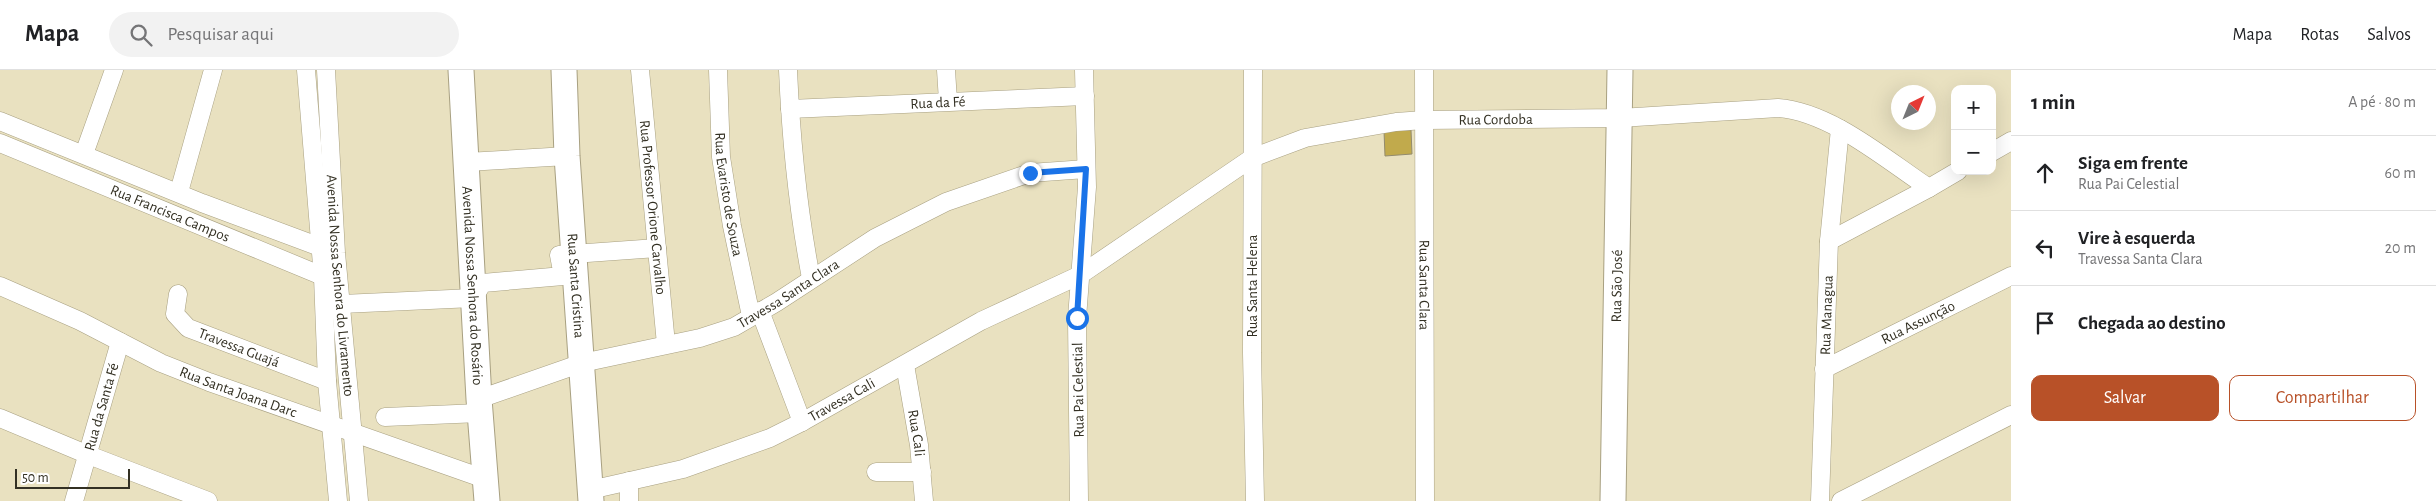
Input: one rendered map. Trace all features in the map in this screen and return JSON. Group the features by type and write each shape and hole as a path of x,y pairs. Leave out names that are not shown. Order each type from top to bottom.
{"main road":[{"name":"Avenida Nossa Senhora do Rosário","path":"461,70 479,406 486,490"},
{"name":"Rua Santa Cristina","path":"564,70 567,156 590,495"},
{"name":"Rua São José","path":"1614,501 1620,70"}],"street":[{"path":"84,154 114,70"},
{"path":"180,192 213,70"},
{"name":"Avenida Nossa Senhora do Livramento","path":"306,70 331,280 327,381 338,501"},
{"name":"Avenida Nossa Senhora do Livramento","path":"326,70 328,250"},
{"name":"Rua Professor Orione Carvalho","path":"640,70 666,344"},
{"name":"Rua Evaristo de Souza","path":"718,70 721,157 732,226 756,314 802,422"},
{"path":"788,70 790,109 805,245 811,278"},
{"path":"946,70 948,101"},
{"name":"Rua Pai Celestial","path":"1079,501 1077,318 1086,169 1084,70"},
{"name":"Rua Santa Helena","path":"1254,70 1252,352 1255,501"},
{"name":"Rua Santa Clara","path":"1424,70 1425,501"},
{"name":"Rua da Fé","path":"790,109 1085,96"},
{"name":"Rua Cordoba","path":"1080,275 1252,158 1305,138 1424,120 1620,118 1778,108 1816,116 1840,129 1929,188"},
{"name":"Rua Francisca Campos","path":"0,121 328,250"},
{"name":"Rua Managua","path":"1820,501 1829,241 1840,129"},
{"path":"1996,150 2011,142"},
{"name":"Rua Francisca Campos","path":"0,143 331,280"},
{"path":"467,162 567,156"},
{"name":"Travessa Santa Clara","path":"385,417 479,406 582,363 700,338 734,327 875,238 946,202 1030,173 1086,169"},
{"path":"1829,241 1951,175"},
{"path":"342,304 473,298 483,283 563,276 559,255 657,248"},
{"name":"Travessa Cali","path":"590,495 630,481 684,469 770,438 905,365 981,321 1080,275"},
{"name":"Rua Assunção","path":"1824,370 2011,276"},
{"name":"Avenida Nossa Senhora do Livramento","path":"331,280 342,304 359,501"},
{"name":"Rua Santa Joana Darc","path":"0,286 80,321 161,363 209,382 352,431 486,490"},
{"name":"Travessa Guajá","path":"178,294 175,314 188,328 327,381"},
{"name":"Rua da Santa Fé","path":"74,501 86,454 120,342"},
{"name":"Rua Cali","path":"905,365 922,472 924,501"},
{"path":"1841,501 2011,415"},
{"path":"0,418 86,454 208,501"},
{"path":"876,472 922,472"},
{"path":"629,501 630,481"}],"building":[{"path":"1411,130 1412,154 1385,156 1384,131"}],"route":[{"path":"1030,173 1086,169 1087,187 1077,318"}]}
